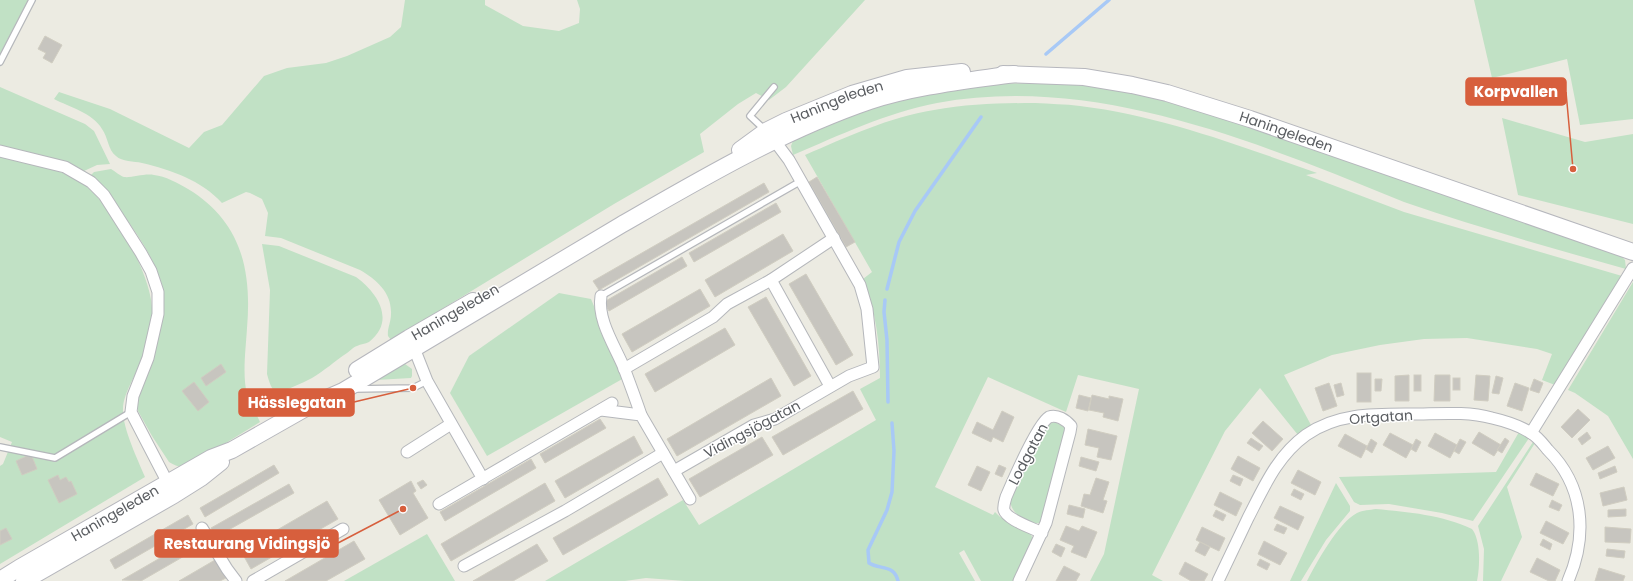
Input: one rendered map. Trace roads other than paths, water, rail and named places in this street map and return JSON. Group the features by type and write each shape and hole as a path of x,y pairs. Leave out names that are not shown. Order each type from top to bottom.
{"main road":[{"name":"Haningeleden","path":"0,580 24,577 171,489 218,465 232,450 312,404 343,391 412,343 530,270 605,234 771,136 810,124 872,101 949,83 1014,74 1084,77 1132,85 1167,93 1231,112 1633,252"},
{"name":"Haningeleden","path":"1552,223 1633,239"},
{"name":"Haningeleden","path":"312,404 338,382 412,343"}],"street":[{"name":"Vidingsjögatan","path":"674,471 754,425 775,419 830,386 849,376 873,367 867,309 860,285 789,160 771,136"},
{"path":"0,151 65,167 91,182 104,195 151,271 158,292 158,314 148,358 133,396 131,412 171,489"},
{"path":"624,368 713,317 727,304 771,280 834,238"},
{"path":"1532,433 1633,268"},
{"path":"771,280 830,386"},
{"path":"601,296 599,306 601,312 641,415 690,499"},
{"path":"412,343 427,381 483,479"},
{"path":"439,504 612,403"},
{"path":"601,410 641,415"},
{"name":"Ortgatan","path":"1218,581 1266,481 1275,466 1306,435 1326,424 1348,417 1363,415 1466,414 1493,418 1512,424 1532,433 1563,466 1576,495 1579,510 1580,540 1578,554 1568,581"},
{"name":"Lodgatan","path":"1019,581 1042,532 1051,507 1071,426 1063,419 1052,416 1047,418 1040,429 1006,497 1004,504 1004,510 1007,515 1042,532"},
{"path":"407,452 451,424"},
{"path":"464,566 565,511 663,453"},
{"path":"202,528 236,581"},
{"path":"252,581 343,529"}],"lane":[{"path":"0,62 32,0"},
{"path":"771,136 750,116 774,87"},
{"path":"601,296 801,181"},
{"path":"343,391 413,388 427,381"},
{"path":"0,447 55,458 131,412"}],"waterway":[{"path":"1046,54 1109,0"},
{"path":"887,289 899,242 915,211 981,117"},
{"path":"885,300 884,312 887,340 888,402"},
{"path":"892,423 894,451 892,492 887,510 868,550 869,563 890,570 896,576 898,581"}],"place":[{"name":"Korpvallen","path":"1573,169"},
{"name":"Hässlegatan","path":"413,388"},
{"name":"Restaurang Vidingsjö","path":"403,509"}]}
